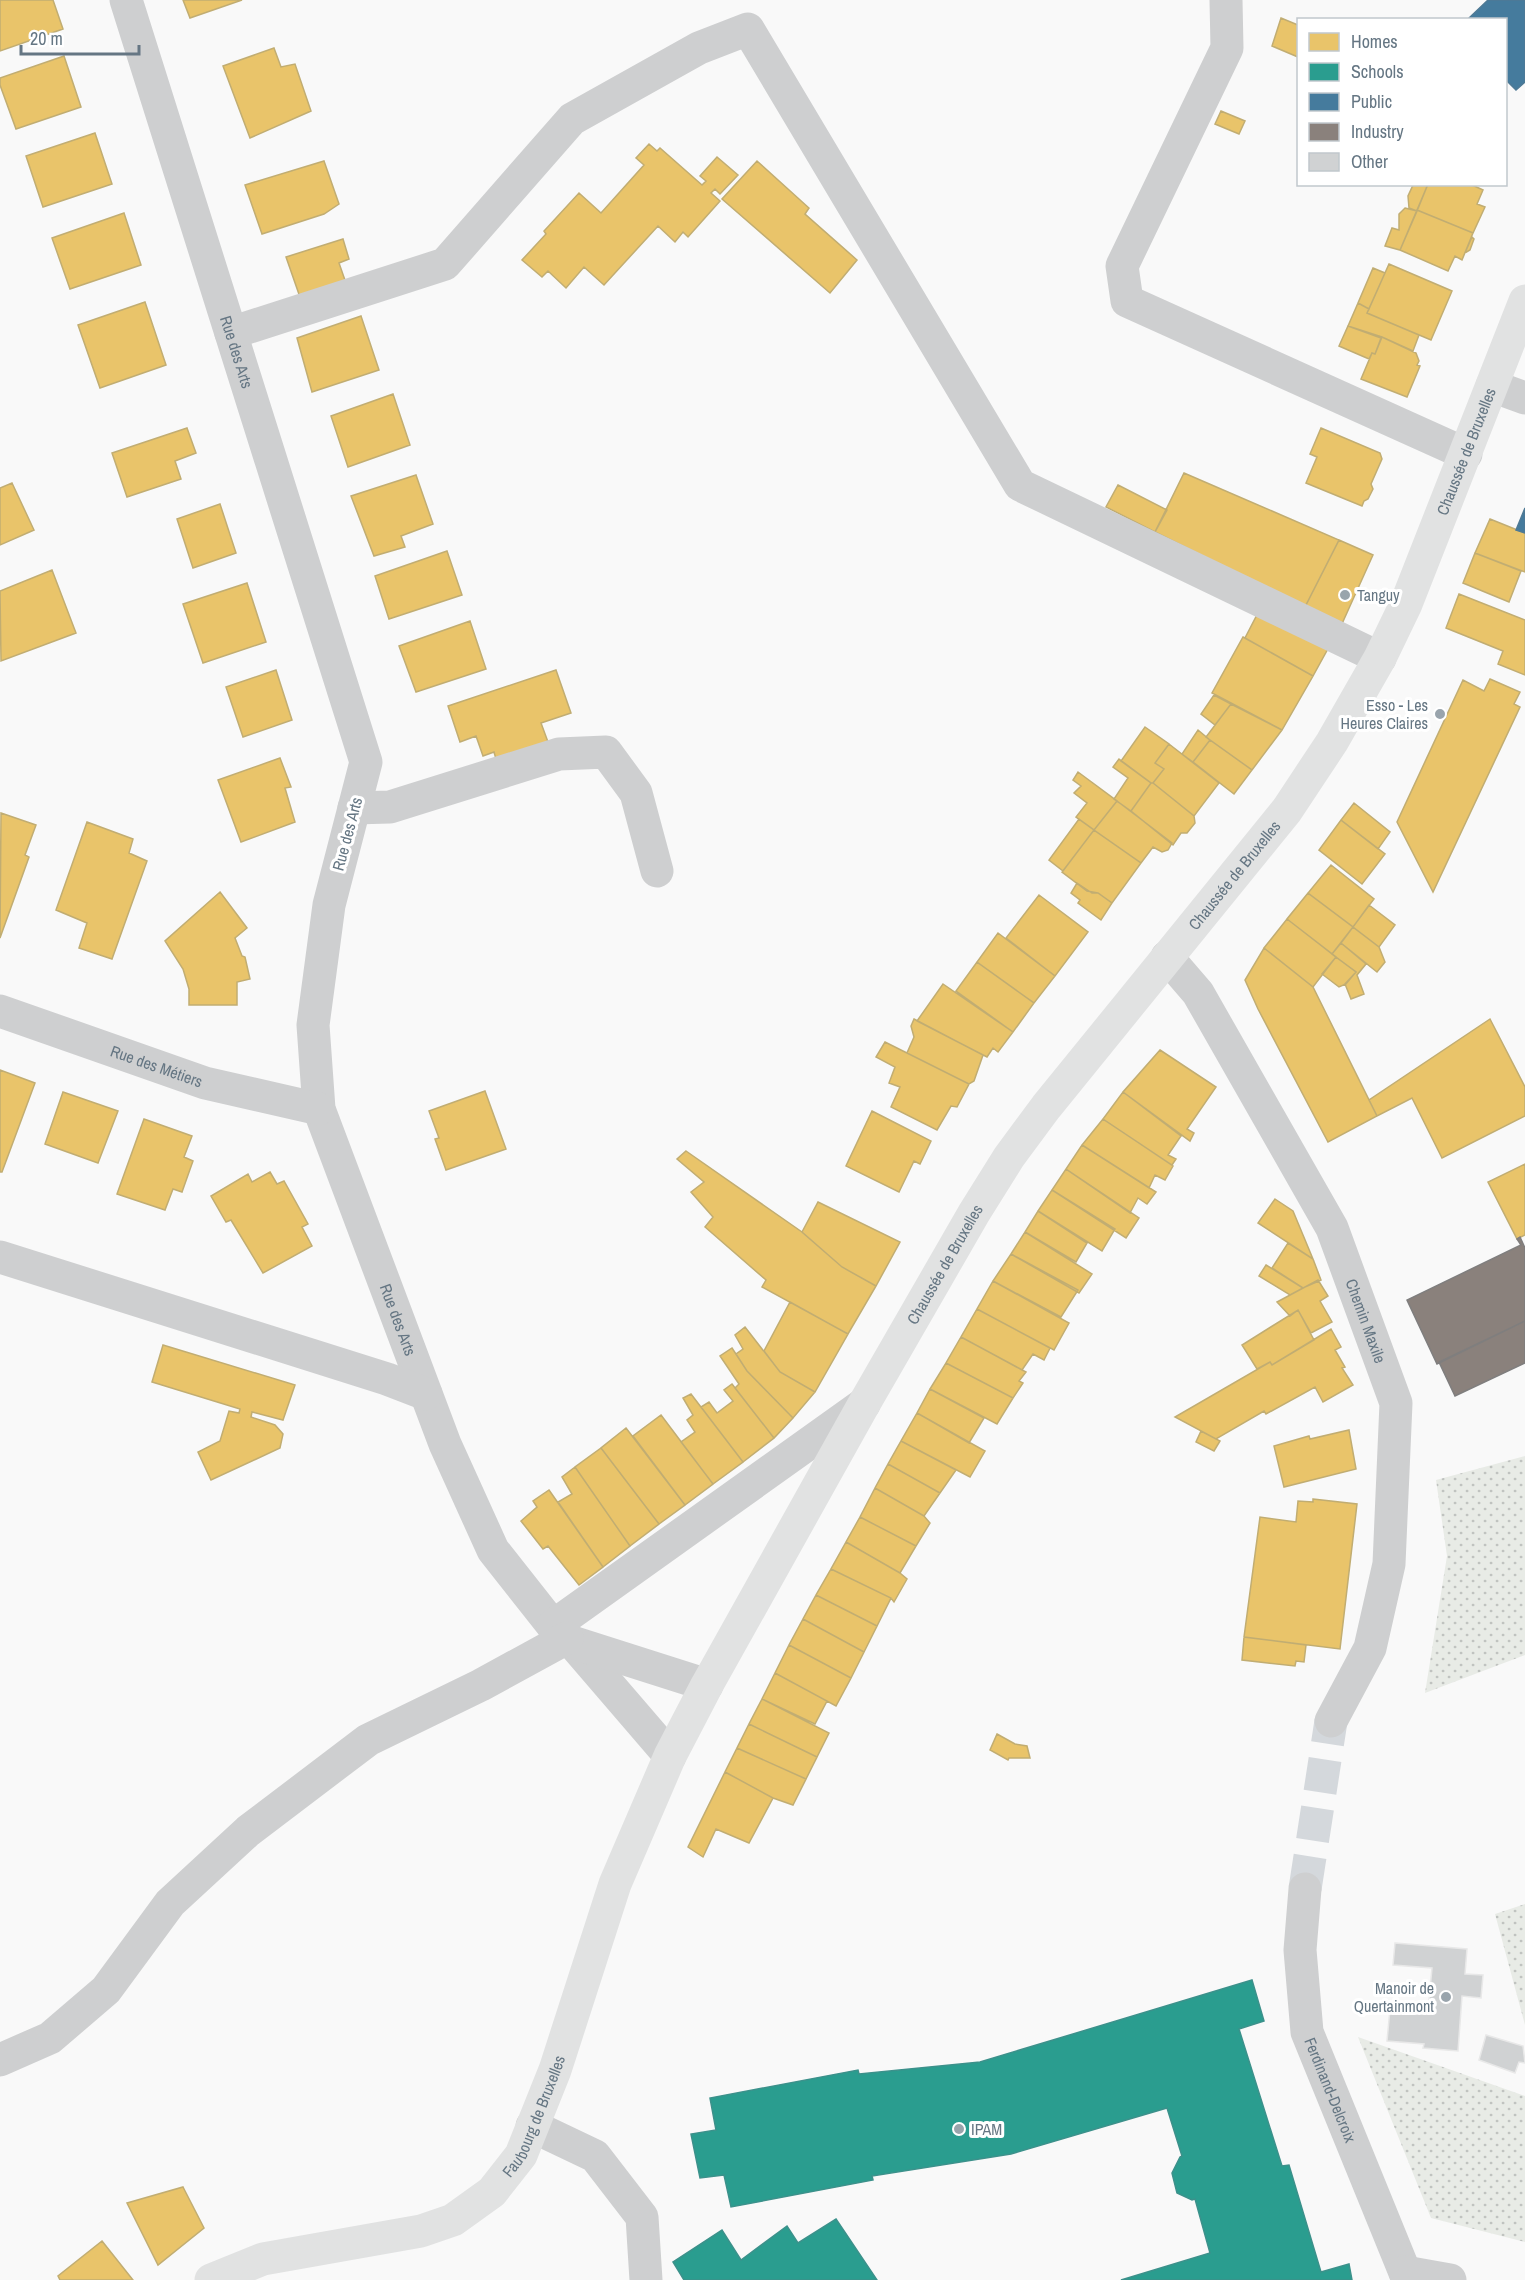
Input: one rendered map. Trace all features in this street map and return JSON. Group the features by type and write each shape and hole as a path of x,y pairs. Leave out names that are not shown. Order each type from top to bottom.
{"main road":[{"name":"Chaussée de Bruxelles","path":"670,1756 706,1685 864,1404 974,1213 1010,1157 1046,1107 1287,810 1332,742 1380,658 1406,604 1525,301"},
{"name":"Faubourg de Bruxelles","path":"211,2280 263,2259 421,2230 453,2220 492,2192 521,2155 555,2070 615,1884 670,1756"}],"street":[{"name":"Rue des Arts","path":"126,0 366,762 329,905 313,1025 319,1109 445,1444 493,1550 670,1756"},
{"path":"1226,0 1227,48 1122,266 1127,301 1466,454"},
{"path":"231,333 445,264 572,119 699,48 748,29 1020,485 1380,658"},
{"path":"1492,386 1525,398"},
{"path":"354,808 390,807 559,753 606,752 636,793 657,871"},
{"name":"Chemin Maxile","path":"1167,957 1198,993 1332,1228 1396,1403 1389,1564 1370,1648 1331,1721"},
{"name":"Rue des Métiers","path":"0,1011 205,1083 319,1109"},
{"path":"0,1257 387,1379 426,1394"},
{"name":"Chaussée de Bruxelles","path":"0,2060 50,2038 106,1990 170,1903 248,1831 368,1740 481,1685 564,1635 864,1404"},
{"path":"564,1635 706,1685"},
{"name":"Ferdinand-Delcroix","path":"1305,1889 1300,1950 1307,2032 1406,2276"},
{"path":"532,2126 595,2156 642,2217 646,2280"},
{"path":"1406,2276 1450,2280"}],"shaded area":[{"path":"1525,1456 1525,1655 1425,1693 1447,1556 1436,1480"},
{"path":"1525,1904 1525,2025 1495,1914"},
{"path":"1358,2037 1525,2096 1525,2242 1431,2218"}],"building: Homes":[{"path":"0,0 53,0 63,29 0,51"},
{"path":"183,0 242,0 190,18"},
{"path":"1281,18 1297,25 1297,57 1272,46"},
{"path":"274,48 281,67 295,64 311,111 250,138 223,66"},
{"path":"64,56 81,107 16,129 0,85 0,78"},
{"path":"1221,111 1245,121 1239,134 1215,124"},
{"path":"95,133 112,184 43,207 26,156"},
{"path":"649,144 657,151 660,148 702,185 706,181 700,176 717,157 738,175 720,194 715,189 711,193 720,201 688,237 683,232 675,242 658,226 604,285 584,267 566,288 548,271 542,277 522,260 546,234 544,231 579,193 601,213 644,165 636,158"},
{"path":"324,161 339,204 324,214 262,234 245,185"},
{"path":"757,161 809,208 805,214 857,260 830,293 722,199"},
{"path":"1413,186 1427,186 1417,211 1409,208 1408,196"},
{"path":"1427,186 1474,186 1483,190 1477,204 1485,207 1473,233 1417,210"},
{"path":"1405,208 1417,211 1400,250 1385,246 1392,228 1399,230 1399,214"},
{"path":"1417,210 1473,233 1462,260 1455,256 1448,271 1400,250"},
{"path":"124,213 141,265 70,289 52,238"},
{"path":"1472,237 1474,239 1470,250 1465,253"},
{"path":"343,239 349,259 339,263 347,286 301,300 286,257"},
{"path":"1389,264 1452,291 1431,340 1367,313"},
{"path":"1373,268 1385,273 1369,309 1358,303"},
{"path":"145,302 166,365 100,388 78,325"},
{"path":"1358,303 1369,309 1367,313 1419,335 1413,351 1382,337 1348,326"},
{"path":"361,316 379,370 312,392 297,338"},
{"path":"1348,326 1381,338 1375,354 1372,353 1369,359 1339,346"},
{"path":"1382,337 1416,353 1419,361 1417,365 1420,366 1407,397 1361,379"},
{"path":"393,394 410,445 348,467 331,416"},
{"path":"187,428 196,453 175,461 181,479 127,497 112,453"},
{"path":"1321,428 1380,453 1382,459 1371,484 1373,489 1362,506 1306,483 1317,457 1310,454"},
{"path":"1184,473 1339,540 1305,607 1155,532"},
{"path":"416,475 433,524 401,536 405,547 374,556 351,496"},
{"path":"12,483 34,530 0,545 0,488"},
{"path":"1118,485 1167,510 1155,532 1106,507"},
{"path":"220,504 236,553 193,568 177,519"},
{"path":"1490,519 1525,533 1525,572 1475,553"},
{"path":"1339,540 1373,555 1341,626 1305,607"},
{"path":"447,551 462,595 389,619 375,576"},
{"path":"1475,553 1521,571 1509,602 1463,583"},
{"path":"52,570 76,633 1,661 0,591"},
{"path":"247,583 266,642 203,663 183,604"},
{"path":"1459,594 1525,620 1525,675 1498,664 1503,651 1446,628"},
{"path":"1261,607 1330,645 1313,676 1245,638"},
{"path":"470,621 486,669 416,692 399,646"},
{"path":"1243,637 1313,676 1282,730 1212,693"},
{"path":"276,670 292,720 243,737 226,687"},
{"path":"556,670 571,713 541,723 548,742 496,759 494,752 483,756 476,736 460,742 448,706"},
{"path":"1490,679 1520,692 1514,704 1520,707 1433,892 1397,822 1463,680 1484,691"},
{"path":"1214,695 1231,704 1215,725 1201,714"},
{"path":"1231,704 1282,730 1252,770 1206,737"},
{"path":"1145,727 1169,744 1155,763 1164,769 1153,783 1121,761"},
{"path":"1198,730 1210,740 1193,762 1182,754"},
{"path":"1210,740 1252,770 1234,794 1193,762"},
{"path":"1169,744 1219,783 1194,816 1153,783 1164,769 1155,763"},
{"path":"280,758 291,787 285,788 295,822 241,842 218,780"},
{"path":"1119,759 1151,783 1131,811 1114,799 1128,778 1113,767"},
{"path":"1078,772 1117,801 1094,830 1076,817 1087,803 1074,793 1081,786 1073,780"},
{"path":"1151,783 1194,816 1195,823 1187,833 1181,833 1173,845 1131,811"},
{"path":"1117,801 1172,843 1168,850 1162,852 1153,847 1141,863 1094,830"},
{"path":"1354,803 1390,832 1378,849 1341,820"},
{"path":"1,813 36,825 25,855 29,857 0,938"},
{"path":"1079,819 1094,830 1063,871 1049,860"},
{"path":"1341,820 1385,854 1362,884 1319,850"},
{"path":"87,822 133,839 129,853 147,861 112,959 79,948 87,923 56,910"},
{"path":"1094,830 1141,863 1112,903 1098,893 1087,891 1062,872"},
{"path":"1331,865 1374,899 1353,927 1308,893"},
{"path":"1077,883 1112,903 1101,920 1078,903 1080,900 1071,893"},
{"path":"220,892 247,928 235,938 242,956 245,957 250,979 237,982 237,1005 189,1005 189,989 183,969 165,941"},
{"path":"1308,893 1353,927 1332,954 1287,919"},
{"path":"1039,895 1088,932 1055,976 1006,938"},
{"path":"1369,905 1395,925 1379,947 1353,927"},
{"path":"1287,919 1336,957 1313,987 1264,948"},
{"path":"1353,927 1379,947 1385,962 1377,972 1341,943"},
{"path":"998,933 1055,976 1034,1003 977,962"},
{"path":"1341,943 1366,964 1357,975 1364,994 1351,999 1345,984 1356,972 1332,954"},
{"path":"1264,948 1313,987 1377,1116 1328,1142 1245,980"},
{"path":"1336,957 1356,972 1346,984 1339,987 1322,974"},
{"path":"977,962 1034,1003 1013,1032 956,991"},
{"path":"943,984 1013,1032 998,1052 993,1048 987,1057 917,1021"},
{"path":"914,1019 983,1055 974,1081 969,1084 907,1053 914,1037 911,1026"},
{"path":"1490,1019 1525,1087 1525,1116 1442,1158 1412,1098 1377,1116 1369,1100"},
{"path":"885,1042 969,1084 957,1107 951,1106 937,1130 891,1107 900,1087 889,1083 895,1067 876,1057"},
{"path":"1160,1050 1216,1087 1187,1129 1194,1133 1190,1141 1123,1092"},
{"path":"0,1070 35,1083 2,1172 0,1172"},
{"path":"485,1091 506,1149 446,1170 435,1139 439,1138 429,1111"},
{"path":"63,1092 118,1111 98,1163 45,1144"},
{"path":"1123,1092 1181,1136 1168,1155 1176,1159 1172,1165 1103,1119"},
{"path":"872,1111 931,1141 920,1164 914,1161 899,1192 846,1166"},
{"path":"144,1119 192,1136 184,1157 193,1161 182,1192 173,1189 165,1210 117,1194"},
{"path":"1103,1119 1173,1166 1165,1180 1155,1175 1149,1188 1082,1145"},
{"path":"1082,1145 1156,1192 1147,1204 1138,1198 1130,1213 1066,1169"},
{"path":"686,1151 802,1232 842,1267 876,1286 848,1334 762,1287 766,1280 705,1227 713,1217 691,1192 704,1182 677,1159"},
{"path":"1525,1164 1525,1235 1517,1239 1488,1182"},
{"path":"1066,1169 1139,1218 1126,1238 1052,1190"},
{"path":"270,1172 277,1184 284,1181 308,1224 302,1227 312,1246 263,1273 231,1220 226,1222 211,1196 248,1174 252,1182"},
{"path":"1052,1190 1115,1229 1102,1251 1038,1211"},
{"path":"1275,1199 1293,1211 1313,1259 1258,1223"},
{"path":"818,1202 900,1242 876,1286 842,1267 802,1232"},
{"path":"1038,1211 1087,1243 1076,1262 1025,1232"},
{"path":"1025,1232 1092,1274 1079,1293 1011,1254"},
{"path":"1288,1243 1313,1259 1321,1280 1303,1288 1272,1268"},
{"path":"1011,1254 1078,1290 1061,1317 993,1281"},
{"path":"1266,1265 1303,1288 1290,1295 1259,1276"},
{"path":"1318,1280 1328,1296 1320,1301 1332,1322 1311,1333 1298,1310 1290,1316 1277,1302"},
{"path":"993,1281 1069,1323 1054,1350 977,1309"},
{"path":"790,1302 848,1334 815,1392 780,1372 764,1351"},
{"path":"977,1309 1050,1348 1044,1360 1033,1354 1022,1370 961,1337"},
{"path":"1298,1310 1314,1340 1272,1365 1270,1362 1257,1369 1242,1345"},
{"path":"745,1327 780,1372 815,1392 793,1418 747,1371 736,1354 743,1349 735,1335"},
{"path":"1331,1329 1341,1347 1335,1350 1345,1367 1342,1368 1353,1385 1323,1402 1315,1387 1266,1414 1264,1411 1216,1439 1175,1417 1270,1362 1272,1365"},
{"path":"961,1337 1026,1372 1019,1381 1023,1383 1013,1398 946,1363"},
{"path":"163,1345 295,1385 283,1420 252,1412 251,1417 275,1425 283,1434 280,1448 211,1480 198,1452 220,1441 229,1411 239,1413 240,1409 152,1382"},
{"path":"732,1348 747,1371 793,1418 774,1438 735,1388 739,1384 720,1356"},
{"path":"946,1363 1013,1398 997,1424 930,1389"},
{"path":"732,1384 774,1438 743,1462 701,1407 709,1402 717,1413 733,1401 724,1390"},
{"path":"930,1389 984,1418 969,1443 917,1413"},
{"path":"691,1394 743,1462 713,1484 681,1442 695,1432 687,1420 693,1415 683,1398"},
{"path":"917,1413 985,1451 970,1477 901,1441"},
{"path":"661,1415 713,1484 685,1505 633,1436"},
{"path":"626,1428 685,1505 659,1524 601,1448"},
{"path":"1349,1430 1356,1469 1284,1487 1274,1446 1309,1436 1310,1439"},
{"path":"1201,1431 1220,1441 1214,1451 1196,1442"},
{"path":"901,1441 956,1470 940,1493 888,1464"},
{"path":"601,1448 659,1524 630,1546 575,1467"},
{"path":"888,1464 940,1493 924,1516 875,1488"},
{"path":"575,1467 630,1546 603,1567 558,1502 572,1494 562,1477"},
{"path":"875,1488 924,1516 930,1523 916,1546 860,1517"},
{"path":"549,1490 603,1567 579,1585 548,1546 543,1549 521,1521 537,1507 533,1501"},
{"path":"1313,1499 1357,1504 1340,1649 1244,1637 1260,1517 1296,1522 1298,1501 1313,1502"},
{"path":"860,1517 916,1546 900,1573 846,1542"},
{"path":"846,1542 907,1579 894,1602 891,1598 831,1569"},
{"path":"831,1569 891,1598 877,1626 816,1595"},
{"path":"816,1595 877,1626 864,1652 803,1619"},
{"path":"803,1619 864,1652 851,1678 789,1645"},
{"path":"1244,1637 1306,1645 1304,1662 1296,1661 1295,1666 1242,1660"},
{"path":"789,1645 851,1678 836,1706 775,1673"},
{"path":"775,1673 827,1701 815,1724 762,1699"},
{"path":"762,1699 829,1733 817,1757 749,1724"},
{"path":"749,1724 817,1757 806,1779 737,1748"},
{"path":"997,1734 1015,1744 1027,1746 1030,1758 1009,1758 1008,1760 990,1750"},
{"path":"737,1748 806,1779 793,1805 773,1798 725,1772"},
{"path":"725,1772 773,1798 749,1843 716,1829 703,1857 688,1847"},
{"path":"183,2187 204,2228 158,2265 127,2203"},
{"path":"102,2241 133,2280 60,2280 58,2276"}],"building: Schools":[{"name":"IPAM","path":"1252,1980 1264,2021 1239,2029 1282,2166 1289,2165 1321,2272 1349,2264 1352,2280 1121,2280 1210,2253 1195,2199 1192,2200 1177,2193 1172,2173 1182,2156 1167,2108 1011,2154 872,2176 873,2180 731,2207 724,2175 700,2178 691,2134 716,2130 710,2098 858,2070 859,2074 980,2062"},
{"path":"836,2219 877,2280 684,2280 673,2262 722,2230 741,2260 787,2226 798,2243"}],"building: Public":[{"path":"1488,0 1525,0 1525,82 1516,90 1507,81 1507,18 1469,18"},
{"path":"1525,508 1525,533 1516,530"}],"building: Industry":[{"path":"1520,1237 1525,1248 1525,1321 1437,1364 1407,1300 1521,1245 1517,1239"},
{"path":"1525,1321 1525,1363 1455,1396 1439,1362"}],"building: Other":[{"name":"Manoir de Quertainmont","path":"1395,1943 1467,1949 1465,1974 1483,1975 1481,1998 1462,1996 1458,2051 1423,2048 1424,2044 1387,2041 1390,2009 1428,2011 1432,1968 1393,1965"},
{"path":"1486,2035 1523,2046 1525,2063 1519,2062 1515,2073 1479,2060"}],"tunnel":[{"path":"1305,1889 1331,1721"}],"place":[{"name":"Tanguy","path":"1345,595"},
{"name":"Esso - Les Heures Claires","path":"1440,714"},
{"name":"Manoir de Quertainmont","path":"1446,1997"},
{"name":"IPAM","path":"959,2129"}]}
